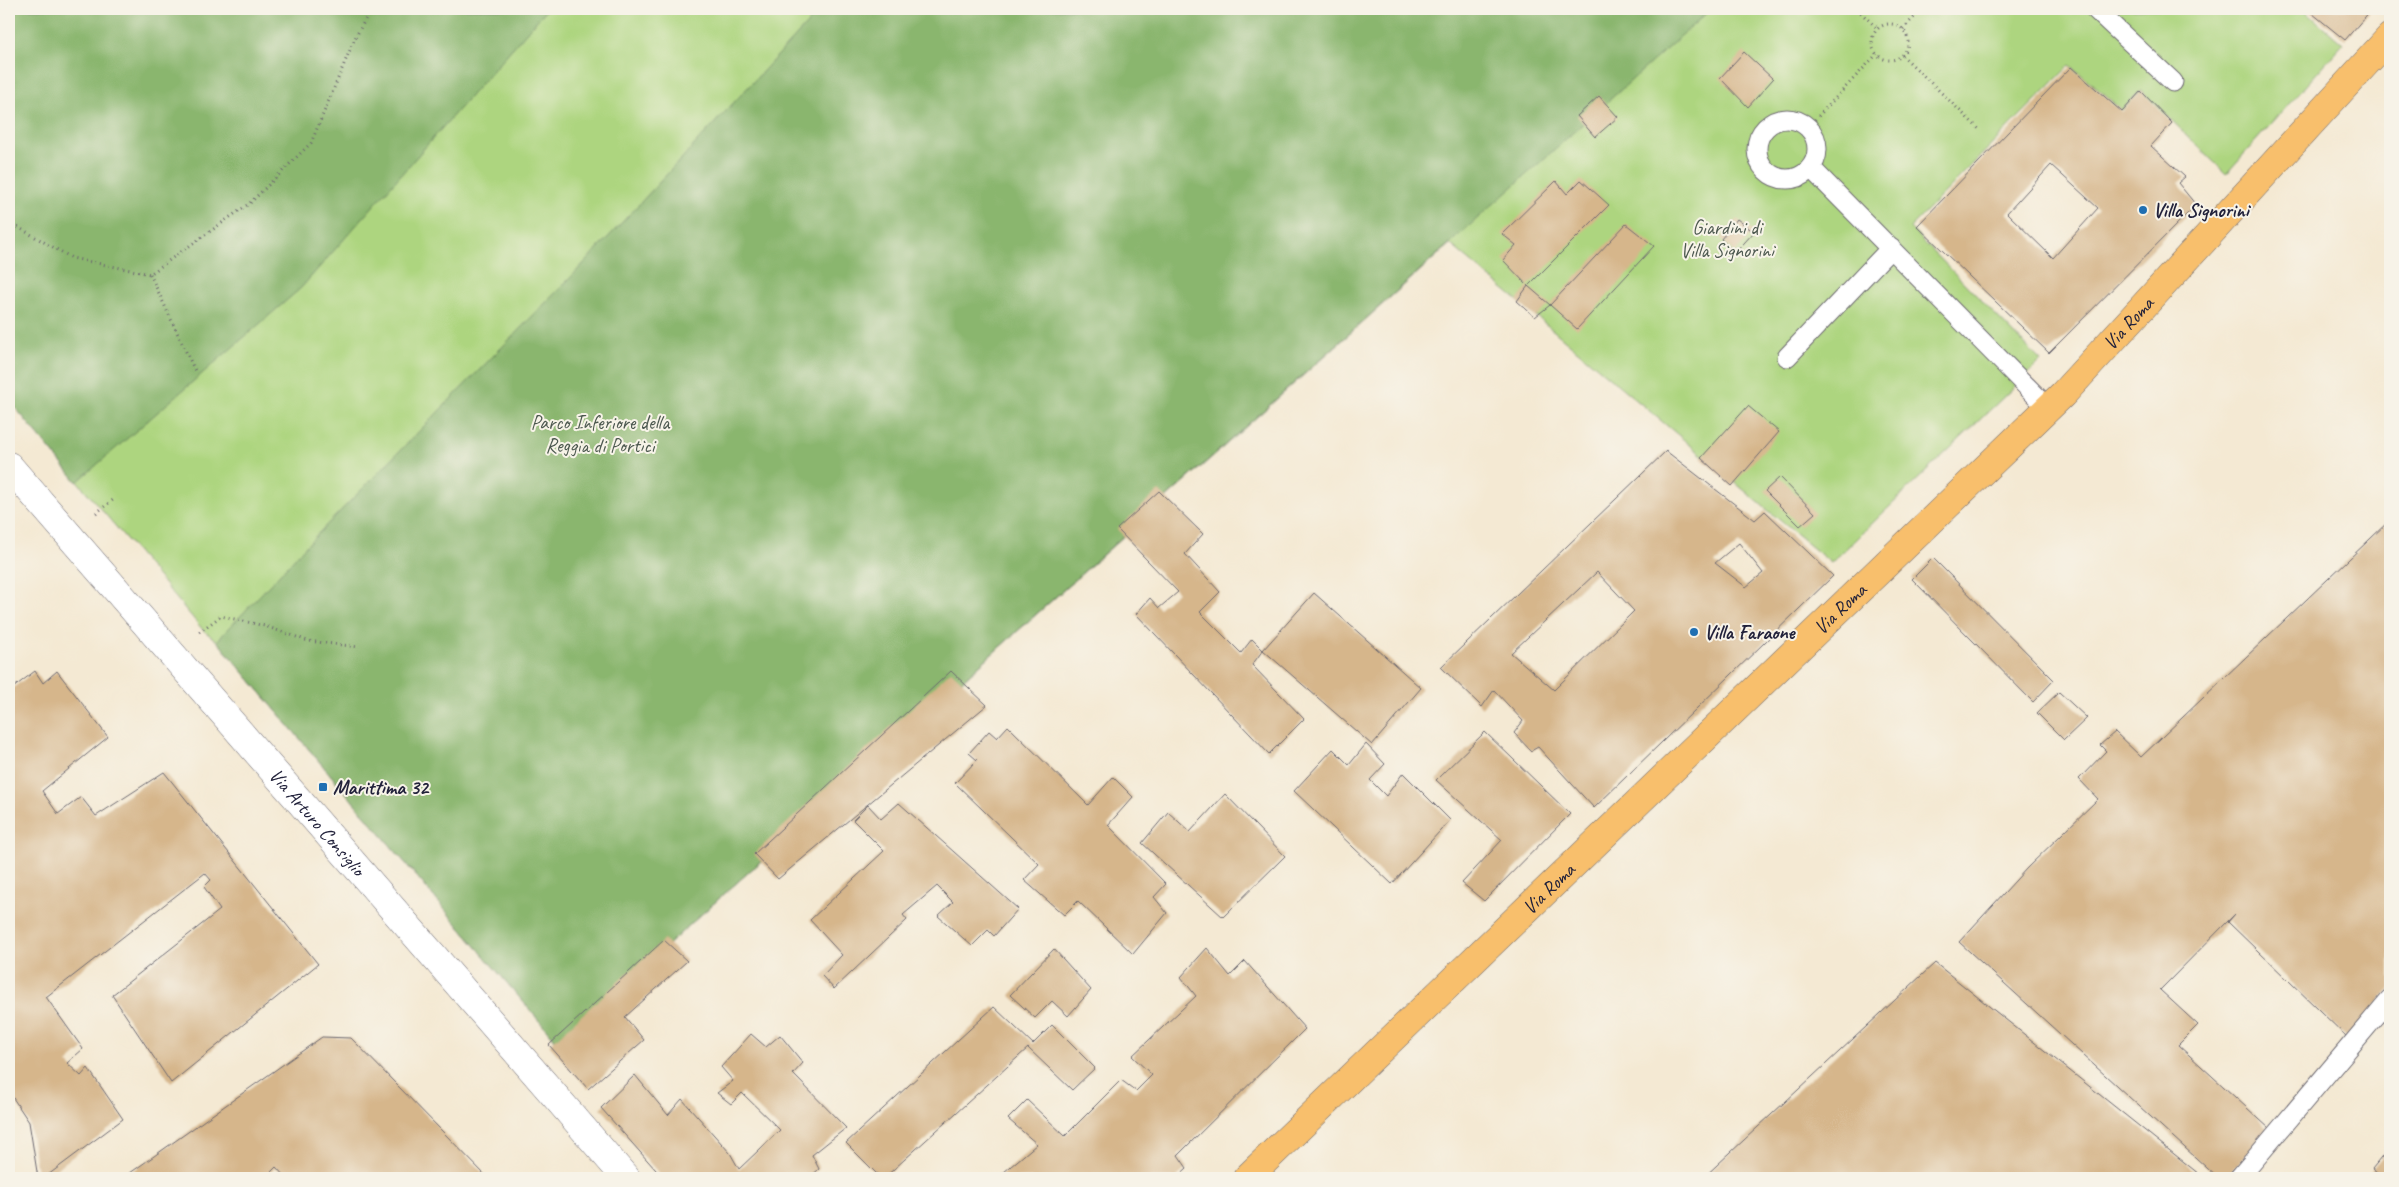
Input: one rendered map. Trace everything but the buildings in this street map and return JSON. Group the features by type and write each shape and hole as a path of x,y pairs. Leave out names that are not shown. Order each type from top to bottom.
{"main road":[{"name":"Via Roma","path":"1247,1178 2048,408 2390,37"}],"street":[{"name":"Via Arturo Consiglio","path":"9,466 626,1178"}],"lane":[{"path":"2096,9 2173,82"},
{"path":"1788,118 1801,122 1808,128 1817,143 1817,156 1811,168 1800,176 1787,179 1774,176 1764,168 1758,155 1758,141 1764,130 1775,121 1788,118"},
{"path":"1811,168 2048,408"},
{"path":"1787,357 1891,248"},
{"path":"2239,1178 2390,999"}],"path":[{"path":"9,222 72,258 150,274 250,203 311,143 355,38 371,9"},
{"path":"1857,9 1878,29"},
{"path":"1903,29 1922,9"},
{"path":"1886,24 1895,24 1903,29 1908,38 1908,47 1902,55 1895,60 1885,59 1877,54 1872,46 1873,37 1878,29 1886,24"},
{"path":"1808,128 1877,54"},
{"path":"1902,55 1980,130"},
{"path":"150,274 195,371"},
{"path":"221,616 265,626 308,642 359,647"}],"green space":[{"name":"Parco Inferiore della Reggia di Portici","path":"9,9 2303,9 2343,44 2226,174 2141,90 2122,110 2070,65 1910,228 2041,361 1831,563 1450,244 558,1043 217,641 203,630 9,400"},
{"path":"9,9 547,9 301,288 77,482 9,400"},
{"name":"Parco Inferiore della Reggia di Portici","path":"821,9 1711,9 558,1043 217,641 304,548 573,275"}],"place":[{"name":"Villa Signorini","path":"2143,210"},
{"name":"Villa Faraone","path":"1694,632"},
{"name":"Marittima 32","path":"323,787"}],"park label":[{"name":"Giardini di Villa Signorini","path":"1727,238"}]}
